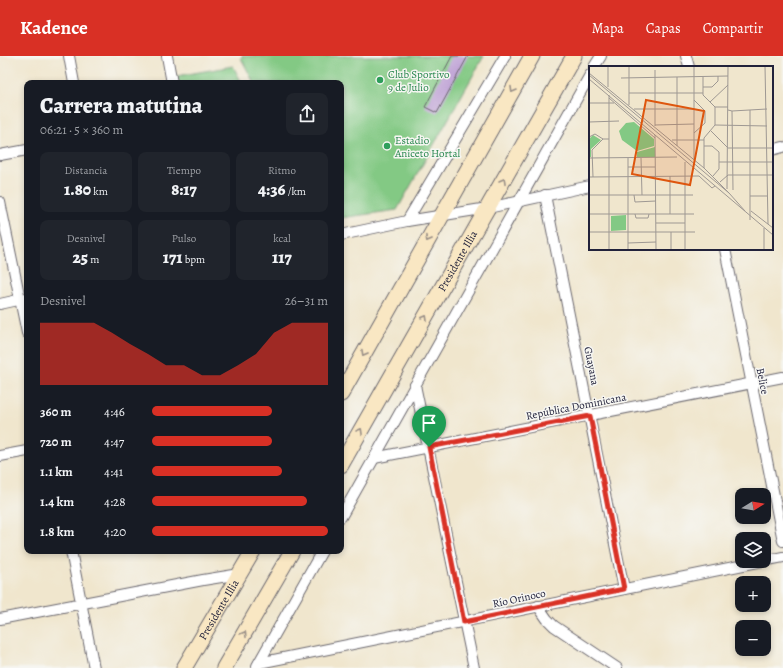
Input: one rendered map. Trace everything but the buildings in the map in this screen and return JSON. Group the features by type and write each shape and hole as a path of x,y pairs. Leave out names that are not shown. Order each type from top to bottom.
{"main road":[{"path":"344,389 532,56"},
{"name":"Presidente Illia","path":"344,460 574,56"},
{"name":"Presidente Illia","path":"184,668 251,554"},
{"path":"224,668 290,554"}],"street":[{"path":"69,56 73,80"},
{"path":"167,56 171,80"},
{"path":"407,221 505,56"},
{"path":"595,66 600,56"},
{"path":"686,56 688,66"},
{"path":"344,512 589,77"},
{"path":"773,150 783,148"},
{"path":"0,155 24,151"},
{"path":"344,234 407,221 488,208 519,200 589,186"},
{"name":"Guayana","path":"545,195 624,589"},
{"path":"0,202 24,299 0,304"},
{"name":"Belice","path":"725,250 783,541"},
{"name":"República Dominicana","path":"374,458 783,377"},
{"path":"416,385 474,668"},
{"path":"0,456 24,451"},
{"path":"72,554 94,668"},
{"path":"258,665 320,554"},
{"name":"Río Orinoco","path":"258,665 538,606 783,557"},
{"path":"0,619 240,574"},
{"path":"538,606 546,619 554,626 617,668"}],"green space":[{"name":"Estadio Aniceto Hortal","path":"242,56 484,56 397,210 344,218 344,80 252,80 241,58"},
{"path":"233,66 240,80 178,80 177,76"}],"place":[{"name":"Club Sportivo 9 de Julio","path":"380,80"},
{"name":"Estadio Aniceto Hortal","path":"387,146"}],"route":[{"path":"590,416 624,589 464,622 429,447 590,416"}]}
